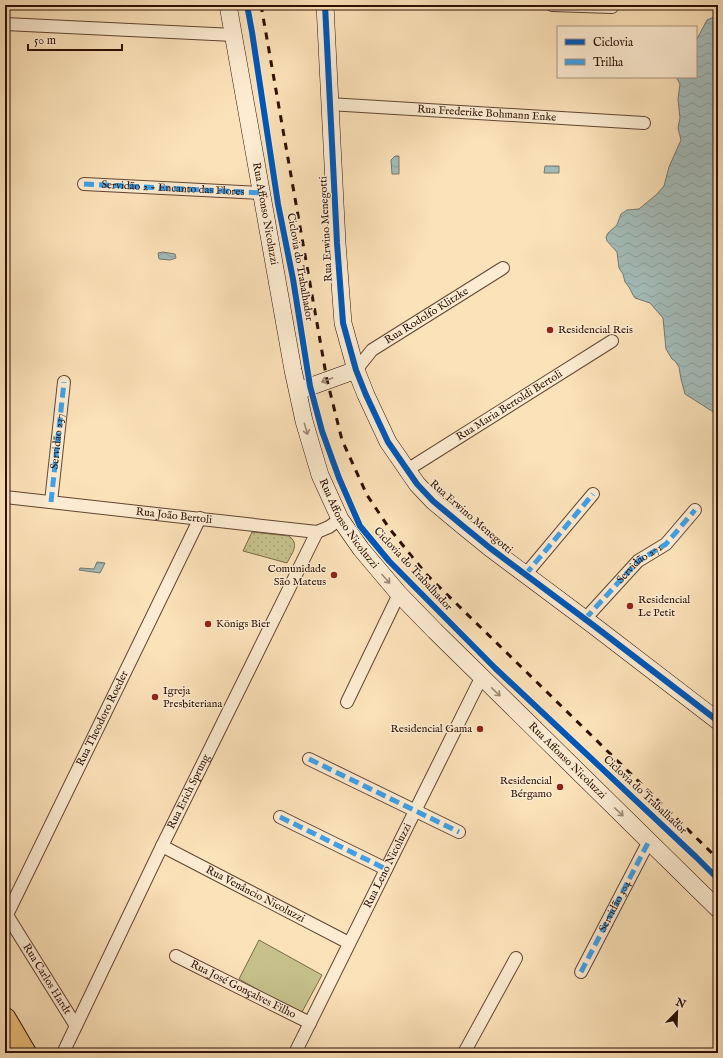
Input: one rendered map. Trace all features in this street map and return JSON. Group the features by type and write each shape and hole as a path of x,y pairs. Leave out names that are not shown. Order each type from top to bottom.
{"highway":[{"path":"5,1019 25,1053"}],"street":[{"name":"Rua Affonso Nicoluzzi","path":"228,5 304,421 320,475 340,519 361,549 399,594 481,678 718,910"},
{"name":"Rua Erwino Menegotti","path":"325,5 329,104 340,297 343,323 356,370 388,442 417,484 433,501 490,548 718,721"},
{"path":"552,5 612,7"},
{"path":"5,24 234,35"},
{"name":"Rua Frederike Bohmann Enke","path":"329,104 644,123"},
{"name":"Servidão 2 - Encanto das Flores","path":"84,184 262,193"},
{"name":"Rua Rodolfo Klitzke","path":"356,370 372,350 503,268"},
{"name":"Rua Maria Bertoldi Bertoli","path":"407,470 612,341"},
{"path":"298,390 356,370"},
{"name":"Servidão 237","path":"51,502 64,382"},
{"path":"525,575 593,494"},
{"name":"Rua João Bertoli","path":"5,496 317,532"},
{"name":"Servidão 271","path":"585,619 638,561 666,544 695,510"},
{"name":"Rua Theodoro Roeder","path":"6,916 200,518"},
{"path":"317,532 329,527 340,519"},
{"name":"Rua Erich Sprung","path":"63,1053 162,846 317,532"},
{"path":"347,702 399,594"},
{"name":"Rua Leno Nicoluzzi","path":"295,1053 481,678"},
{"path":"308,759 459,832"},
{"path":"280,817 386,869"},
{"name":"Servidão 304","path":"581,972 649,841"},
{"name":"Rua Venâncio Nicoluzzi","path":"162,846 349,943"},
{"name":"Rua Carlos Hardt","path":"6,916 76,1026"},
{"name":"Rua José Gonçalves Filho","path":"176,956 310,1024"},
{"path":"464,1053 516,958"}],"shaded area":[{"path":"252,532 289,536 295,545 287,563 243,551"},
{"path":"259,940 322,975 301,1014 239,979"}],"water":[{"path":"718,12 718,415 685,394 679,367 666,349 663,318 650,303 635,298 625,282 623,274 619,268 617,252 607,241 606,237 608,233 617,225 621,214 627,210 639,209 656,195 664,186 669,167 681,140 678,128 680,118 678,99 680,84 677,78 697,78 697,39 707,20 714,17"},
{"path":"395,156 399,156 399,174 392,174 391,160"},
{"path":"545,166 559,166 559,173 544,173"},
{"path":"163,252 175,254 176,258 170,260 159,259 158,253"},
{"path":"97,562 105,563 100,573 79,570 80,568 94,569"}],"railway":[{"path":"261,5 327,380 342,440 367,495 389,528 426,574 718,859"}],"marked path":[{"path":"84,184 262,193"},
{"path":"51,502 64,382"},
{"path":"525,575 593,494"},
{"path":"585,619 638,561 666,544 695,510"},
{"path":"309,759 459,832"},
{"path":"280,817 386,869"},
{"path":"581,972 649,841"}],"cycle path":[{"name":"Ciclovia do Trabalhador","path":"247,5 278,204 293,279 310,386 322,431 339,478 360,526 389,561 495,668 718,879"},
{"path":"325,5 337,243 343,323 356,370 388,442 417,484 433,501 490,548 718,721"}],"place":[{"name":"Residencial Reis","path":"550,330"},
{"name":"Comunidade São Mateus","path":"334,575"},
{"name":"Residencial Le Petit","path":"630,606"},
{"name":"Königs Bier","path":"208,624"},
{"name":"Igreja Presbiteriana","path":"155,697"},
{"name":"Residencial Gama","path":"480,729"},
{"name":"Residencial Bérgamo","path":"560,787"}]}
